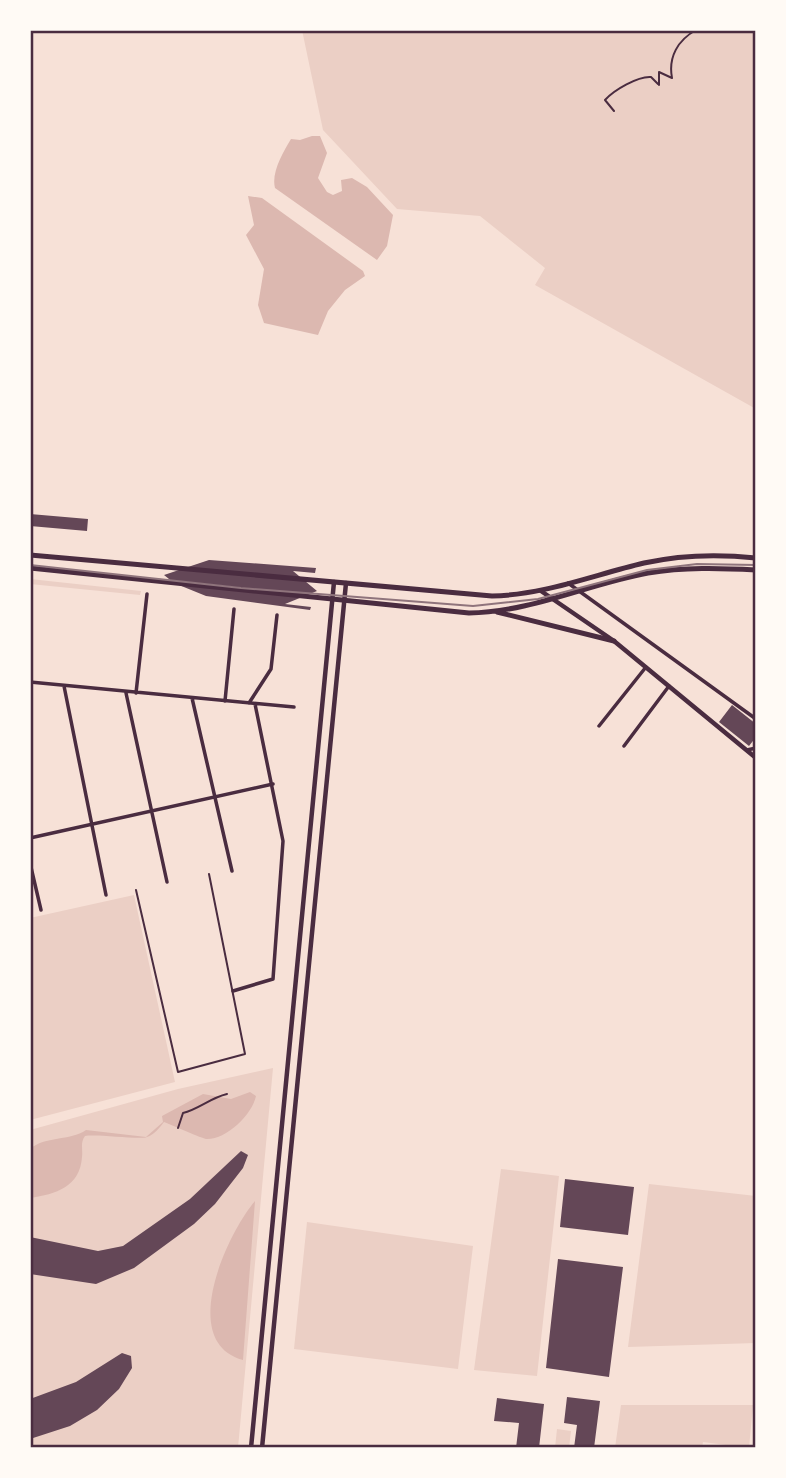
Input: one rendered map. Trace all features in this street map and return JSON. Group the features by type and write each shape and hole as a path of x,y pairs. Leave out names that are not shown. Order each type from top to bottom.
{"main road":[{"path":"30,555 464,596 513,596 646,562 691,556 756,558"},
{"path":"30,568 469,613 555,599 650,573 694,568 756,570"},
{"path":"494,611 614,640"}],"street":[{"path":"251,1448 334,582"},
{"path":"262,1448 346,583"},
{"path":"567,583 756,719"},
{"path":"540,590 614,640 756,758"},
{"path":"136,693 147,594"},
{"path":"225,701 234,609"},
{"path":"233,991 273,979 283,841 273,784 252,703 271,669 277,615"},
{"path":"599,726 646,667"},
{"path":"30,682 294,707"},
{"path":"64,686 106,895"},
{"path":"624,746 669,686"},
{"path":"126,692 167,883"},
{"path":"192,698 232,871"},
{"path":"747,750 756,748"},
{"path":"30,838 273,784"},
{"path":"30,863 41,910"}],"lane":[{"path":"136,890 178,1072 245,1054 209,874"}],"path":[{"path":"614,111 605,100 611,92 629,86 642,76 651,77 659,85 659,72 672,78 674,53 687,34 696,30"},
{"path":"177,1128 183,1114 193,1111 200,1103 228,1094"}],"shaded area":[{"path":"302,30 756,30 756,409 535,285 545,268 480,216 397,209 323,130"},
{"path":"320,136 327,153 318,178 327,192 333,195 342,191 341,180 352,178 367,187 393,215 387,246 377,260 275,188 276,169 291,139 300,140"},
{"path":"248,196 262,198 363,271 365,276 345,290 328,311 318,335 264,323 258,305 264,269 246,235 254,225"},
{"path":"30,579 141,591 140,595 30,584"},
{"path":"134,895 175,1082 30,1120 30,918"},
{"path":"273,1068 238,1448 30,1448 30,1130 178,1089"},
{"path":"250,1092 256,1096 244,1118 230,1131 214,1138 206,1139 164,1122 152,1135 147,1137 143,1138 85,1136 80,1167 72,1182 57,1191 30,1198 30,1149 36,1145 86,1130 146,1137 163,1122 162,1116 203,1094 231,1099"},
{"path":"501,1169 559,1176 537,1376 474,1370"},
{"path":"649,1184 756,1196 756,1343 628,1347"},
{"path":"255,1201 243,1360 223,1349 213,1332 210,1310 221,1261 232,1237"},
{"path":"307,1222 473,1246 458,1369 294,1349"},
{"path":"621,1405 753,1405 749,1448 703,1442 702,1448 615,1448"},
{"path":"557,1429 571,1431 569,1448 555,1448"}],"building":[{"path":"30,514 88,519 87,531 30,526"},
{"path":"209,560 316,568 315,573 293,571 317,591 285,604 311,607 310,610 206,596 174,583 164,575"},
{"path":"732,705 756,724 756,737 749,746 719,722"},
{"path":"241,1151 248,1155 243,1168 215,1204 194,1224 134,1268 96,1284 30,1274 30,1237 98,1251 123,1246 190,1199"},
{"path":"565,1179 634,1187 628,1235 560,1227"},
{"path":"558,1259 623,1267 609,1377 546,1368"},
{"path":"122,1353 131,1356 132,1368 119,1389 97,1410 70,1426 30,1439 30,1399 76,1382"},
{"path":"567,1397 600,1401 594,1448 574,1448 577,1425 564,1423"},
{"path":"497,1398 544,1404 539,1448 516,1448 519,1423 494,1421"}],"railway":[{"path":"30,565 241,588 473,606 538,599 647,570 697,564 756,565"}]}
